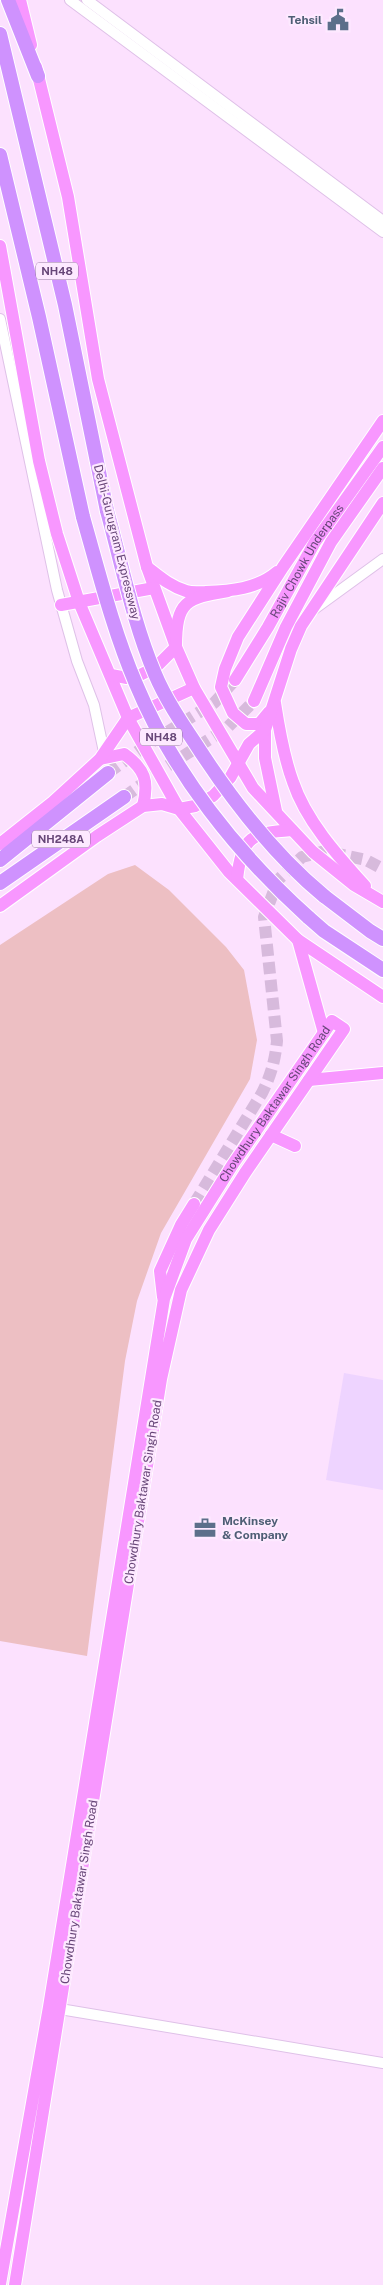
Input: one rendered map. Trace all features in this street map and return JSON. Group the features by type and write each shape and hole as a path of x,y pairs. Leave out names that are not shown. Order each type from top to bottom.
{"highway":[{"path":"8,0 38,76"},
{"name":"Delhi-Gurugram Expressway","path":"0,34 65,305 107,511 139,628 156,676 183,725 217,778 254,824 295,870 324,896 383,939"},
{"name":"Delhi-Gurugram Expressway","path":"0,155 39,317 83,517 118,636 136,685 161,737 193,786 232,839 279,890 324,931 383,970"},
{"name":"NH248A","path":"0,860 108,773"},
{"name":"NH248A","path":"0,883 30,860 124,797"}],"main road":[{"path":"20,0 68,197 98,379 147,567 176,647 194,688 253,788 313,852 354,885 380,901"},
{"path":"0,246 39,461 57,534 78,602 128,718 179,809 228,872 298,940 383,997"},
{"path":"273,704 259,724 246,724 233,714 221,686 225,669 238,637 283,567 383,421"},
{"name":"Rajiv Chowk Underpass","path":"235,680 268,627 315,542 383,448"},
{"name":"Rajiv Chowk Underpass","path":"254,701 286,627 331,542 383,468"},
{"path":"276,812 265,758 265,730 290,649 309,614 383,502"},
{"path":"147,567 167,583 188,592 228,591"},
{"path":"111,675 127,678 140,675 156,667 176,647 176,625 188,601 201,596 251,586 269,579 283,567"},
{"path":"61,605 154,588"},
{"path":"0,844 53,802 102,756 128,718 194,688"},
{"path":"273,704 293,782 303,803 343,862 380,901"},
{"path":"0,906 97,836 143,806 162,804 179,809 195,806 213,796 230,778 249,744 265,730"},
{"path":"102,756 124,754 140,765 148,788 143,806"},
{"path":"237,879 239,859 247,841 264,832 292,830"},
{"path":"298,940 324,1033"},
{"name":"Chowdhury Baktawar Singh Road","path":"0,2284 49,2007 164,1299 186,1239 233,1164 332,1020 344,1029 209,1230 181,1290 161,1379 15,2285"},
{"path":"309,1080 383,1073"},
{"path":"271,1135 295,1146"},
{"path":"164,1299 160,1271 181,1225 194,1204"}],"street":[{"path":"70,0 383,232"},
{"path":"87,0 383,221"},
{"path":"0,319 34,486 61,605 77,661 94,705 102,756"},
{"path":"309,614 383,559"},
{"path":"60,2009 383,2063"}],"shaded area":[{"path":"135,865 169,890 226,947 244,970 257,1040 250,1079 161,1233 137,1301 125,1361 87,1656 0,1641 0,945 108,874"},
{"path":"344,1373 383,1380 383,1490 326,1480"}],"tunnel":[{"path":"108,773 148,744 214,703 235,680"},
{"path":"124,797 163,769 227,728 254,701"},
{"path":"194,1204 262,1093 274,1061 277,1041 264,917 278,880 302,857 325,851 366,860 383,869"}],"place":[{"name":"Tehsil","path":"338,20"},
{"name":"McKinsey & Company","path":"205,1528"}]}
